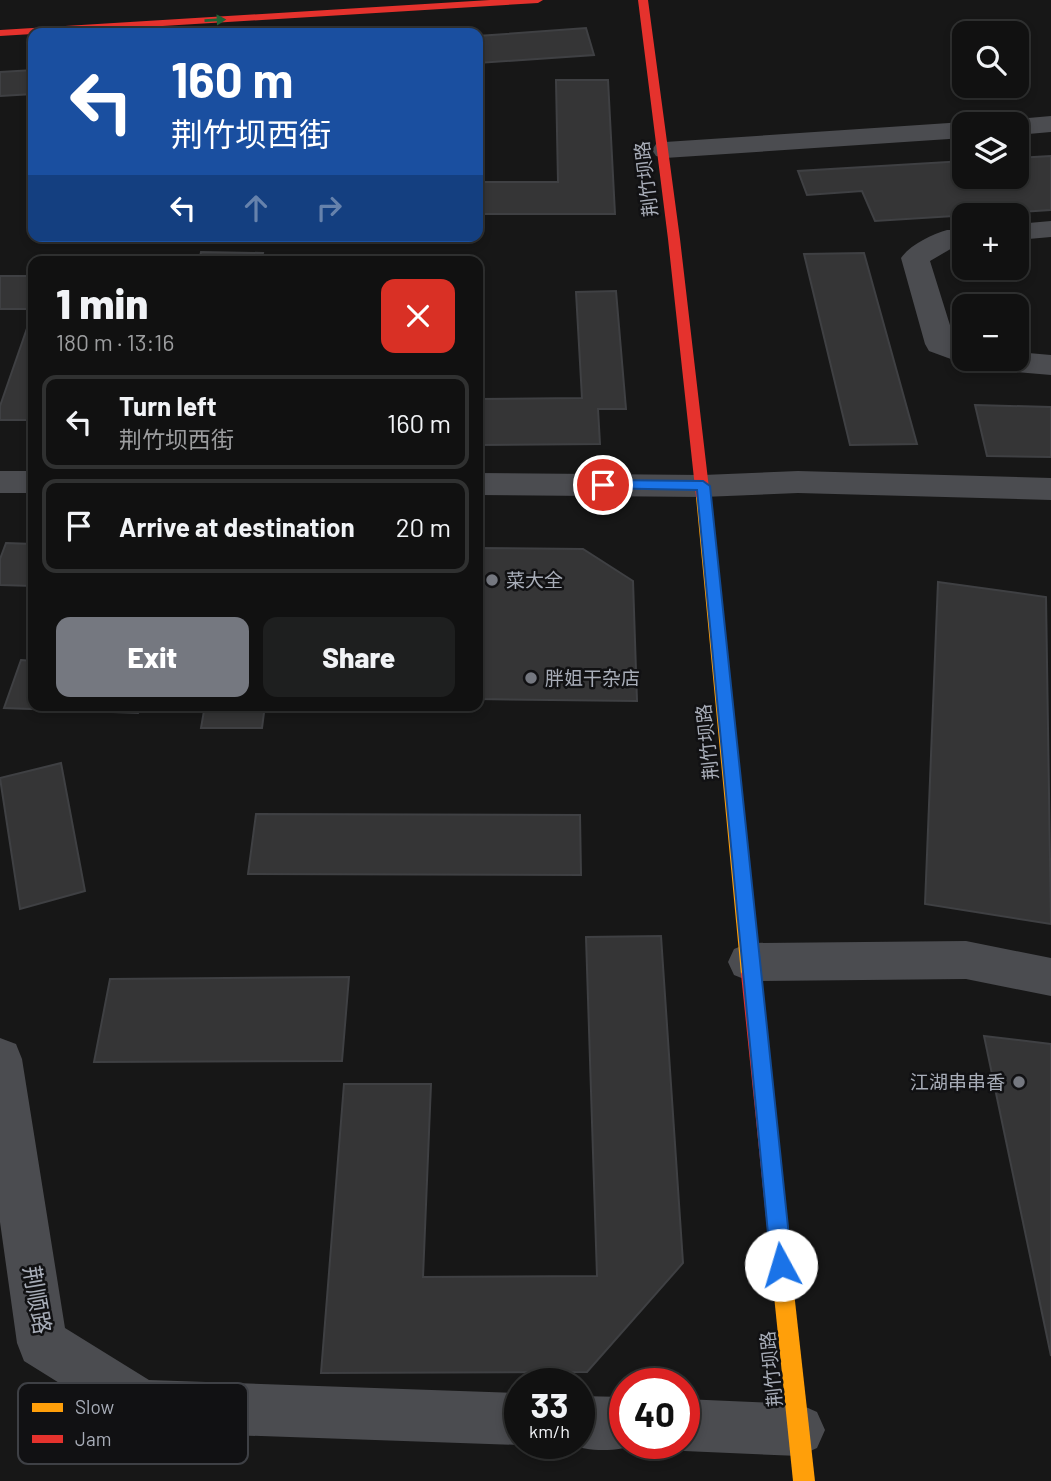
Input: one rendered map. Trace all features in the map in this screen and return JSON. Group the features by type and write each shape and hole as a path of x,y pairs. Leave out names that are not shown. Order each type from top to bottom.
{"street":[{"path":"82,28 538,0"},
{"name":"荆竹坝路","path":"643,0 664,150 703,486 749,962 804,1481"},
{"path":"0,33 28,31"},
{"path":"1029,126 1051,124"},
{"path":"664,150 952,131"},
{"path":"1029,231 1051,229"},
{"path":"952,239 915,258 940,344 952,349"},
{"path":"1029,363 1051,365"},
{"path":"0,482 28,482"},
{"path":"483,484 703,486 798,482 1051,489"},
{"path":"703,486 808,500 1051,507"},
{"path":"749,962 966,960 1051,977"},
{"name":"荆顺路","path":"0,1059 42,1343 106,1383"},
{"name":"荆顺路","path":"248,1410 504,1418"},
{"path":"700,1427 799,1430"}],"building":[{"path":"586,28 594,55 483,63 483,36"},
{"path":"28,70 28,94 0,96 0,72"},
{"path":"556,80 608,80 615,214 483,214 483,182 558,182"},
{"path":"1051,156 1051,210 1029,211 1029,203 952,203 952,216 875,221 862,191 807,195 798,171 952,162 952,189 1029,189 1029,157"},
{"path":"201,252 263,253 262,256 200,256"},
{"path":"864,253 917,444 850,445 804,254"},
{"path":"0,276 28,276 28,309 0,309"},
{"path":"616,291 626,409 598,409 600,444 483,445 483,399 582,398 576,292"},
{"path":"28,325 28,420 0,420 0,406"},
{"path":"975,405 1051,407 1051,457 987,456"},
{"path":"6,543 28,544 28,586 0,585 0,559"},
{"path":"483,548 583,549 633,581 637,701 483,699"},
{"path":"938,582 1046,597 1051,924 925,904"},
{"path":"21,660 28,661 28,709 4,708"},
{"path":"84,711 138,711 138,713"},
{"path":"204,711 264,711 262,728 201,728"},
{"path":"61,763 85,891 20,909 0,778"},
{"path":"256,814 580,815 581,875 248,874"},
{"path":"661,936 683,1263 591,1368 504,1368 504,1372 321,1373 344,1084 431,1084 423,1277 597,1276 586,937"},
{"path":"349,977 342,1061 94,1062 110,979"},
{"path":"984,1036 1051,1044 1051,1356"}],"traffic: slow":[{"path":"703,497 750,974"},
{"path":"779,1247 804,1481"}],"traffic: jam":[{"path":"82,28 538,0"},
{"path":"643,0 674,239 703,497"},
{"path":"0,33 28,31"},
{"path":"750,974 779,1247"}],"place":[{"name":"菜大全","path":"492,580"},
{"name":"胖姐干杂店","path":"531,678"},
{"name":"江湖串串香","path":"1019,1082"}],"route":[{"path":"603,485 703,486 781,1265"}]}
